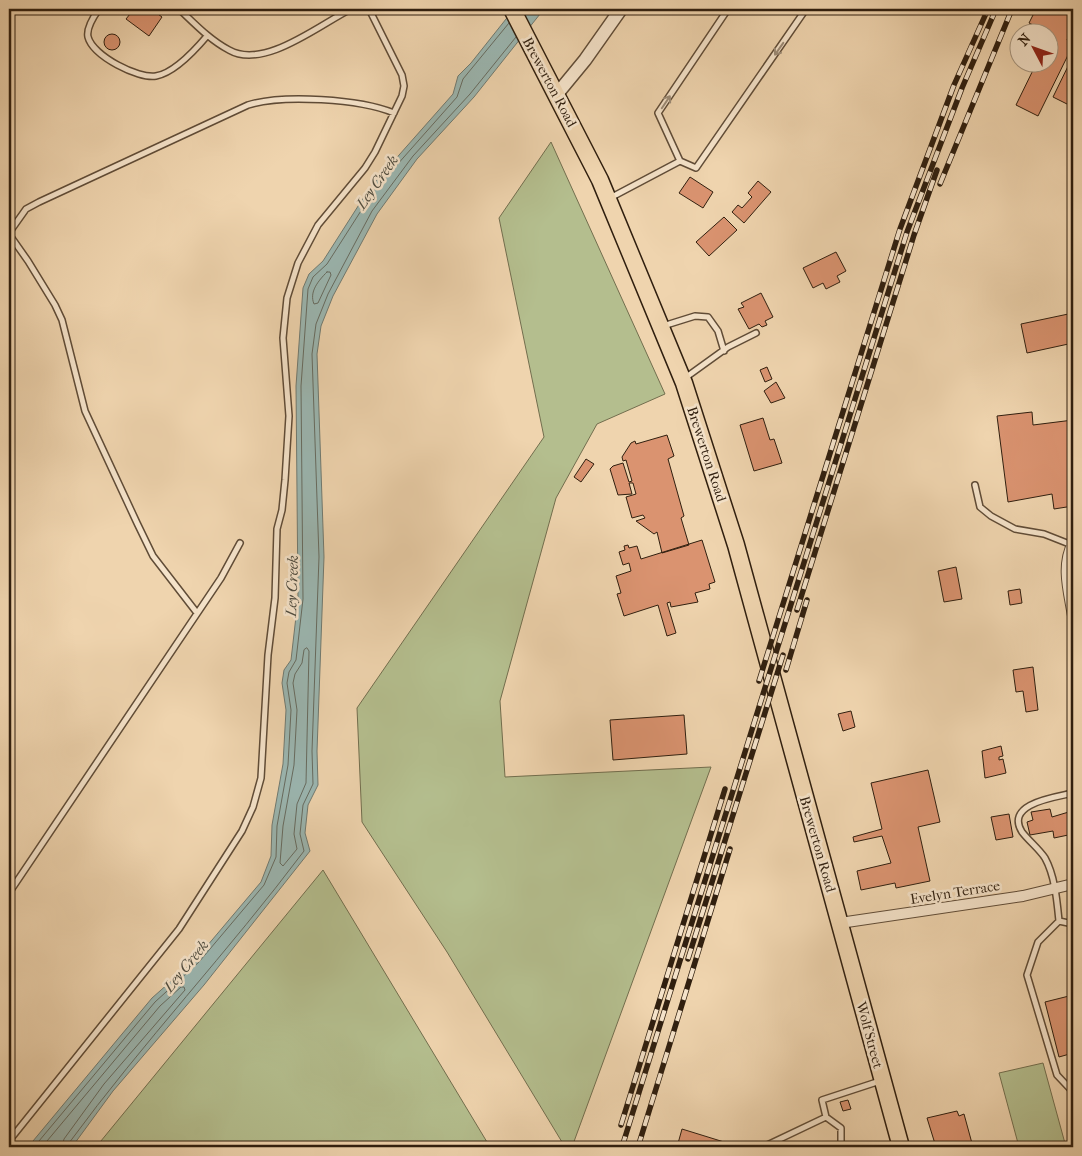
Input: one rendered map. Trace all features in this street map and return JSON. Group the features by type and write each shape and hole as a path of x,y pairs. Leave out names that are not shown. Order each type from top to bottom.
{"main road":[{"name":"Brewerton Road","path":"512,9 609,199 682,380 736,545 840,923"},
{"name":"Wolf Street","path":"840,923 901,1147"}],"street":[{"path":"556,94 585,60 621,9"},
{"path":"1073,544 1067,558 1066,579 1073,616"},
{"name":"Evelyn Terrace","path":"840,923 1023,896 1073,884"}],"lane":[{"path":"99,9 88,28 88,37 93,45 128,71 143,76 158,76 189,57 208,36"},
{"path":"179,9 208,36 230,51 247,56 263,56 351,9"},
{"path":"9,1141 179,929 238,839 253,806 261,778 268,655 275,598 278,530 282,510 289,416 283,338 287,298 308,242 318,225 365,168 402,96 404,80 369,9"},
{"path":"728,9 658,113 680,161 696,168 806,9"},
{"path":"197,613 153,556 85,411 64,330 55,305 9,234 26,209 39,202 248,105 263,100 288,98 374,105 394,113"},
{"path":"609,199 680,161"},
{"path":"662,327 695,316 708,316 718,332 724,351"},
{"path":"682,380 703,368 724,351 756,333"},
{"path":"975,485 980,507 991,516 1015,530 1044,534 1073,544"},
{"path":"9,893 221,578 240,542"},
{"path":"1060,922 1055,889 1045,859 1021,830 1019,819 1026,807 1038,801 1073,793"},
{"path":"1060,922 1073,924"},
{"path":"1060,922 1038,942 1027,976 1057,1075 1073,1092"},
{"path":"841,1147 841,1128 826,1117 822,1100 883,1080"},
{"path":"763,1147 826,1117"}],"green space":[{"path":"551,142 665,394 597,424 556,498 500,701 505,777 711,767 572,1147 565,1147 447,952 362,822 357,708 544,437 499,218"},
{"path":"323,870 490,1147 96,1147"},
{"path":"1043,1063 1066,1147 1019,1147 999,1073"}],"water":[{"name":"Ley Creek","path":"514,9 544,9 474,97 417,159 377,214 333,296 321,326 317,354 324,557 317,751 318,785 308,805 305,833 310,851 204,985 113,1091 72,1147 28,1147 152,998 196,959 261,882 271,856 272,825 283,764 286,710 282,683 284,670 291,660 298,599 296,386 303,288 309,274 323,261 369,189 453,94 458,76 471,63"}],"building":[{"path":"134,9 151,9 162,17 149,36 126,19"},
{"path":"1036,9 1073,9 1073,27 1067,40 1073,45 1060,71 1060,22 1030,22"},
{"path":"112,34 120,42 112,50 104,42"},
{"path":"1073,56 1073,107 1053,97"},
{"path":"1032,72 1060,72 1038,116 1016,105"},
{"path":"690,177 713,192 703,208 679,193"},
{"path":"758,181 771,192 744,223 732,212 738,205 742,208 752,197 748,193"},
{"path":"724,217 737,230 709,256 696,242"},
{"path":"836,252 846,271 837,276 840,282 826,289 823,283 813,288 803,268"},
{"path":"761,293 773,317 765,321 767,325 762,327 759,324 749,329 738,309 744,307 741,303"},
{"path":"1073,313 1073,343 1027,353 1021,324"},
{"path":"767,367 772,379 765,382 760,370"},
{"path":"776,382 785,398 771,403 764,391"},
{"path":"1032,412 1033,425 1073,420 1073,506 1054,509 1052,494 1008,502 997,416"},
{"path":"763,418 770,440 774,439 782,463 754,471 740,425"},
{"path":"667,435 674,456 668,459 684,516 681,518 689,545 662,553 657,532 654,534 636,521 645,518 643,515 632,518 626,497 636,494 633,483 629,483 632,494 618,495 610,469 623,463 629,482 632,481 626,460 623,461 622,457 631,443 635,441 636,444"},
{"path":"586,459 594,464 581,482 574,477"},
{"path":"702,540 715,582 709,584 710,589 695,593 698,602 671,607 670,602 667,603 676,633 667,636 658,605 624,616 617,594 621,593 616,576 631,571 629,563 623,565 619,552 625,550 624,546 628,545 629,548 637,546 641,559"},
{"path":"956,567 962,599 944,602 938,571"},
{"path":"1020,589 1022,603 1010,605 1008,591"},
{"path":"1033,667 1038,710 1026,712 1023,691 1016,692 1013,670"},
{"path":"851,711 855,727 843,731 838,714"},
{"path":"684,715 687,754 613,760 610,720"},
{"path":"1001,746 1003,756 999,757 999,760 1003,759 1006,773 985,778 982,751"},
{"path":"928,770 940,822 918,827 930,881 896,888 895,883 861,890 857,871 891,863 882,836 854,842 853,837 882,829 871,783"},
{"path":"1050,809 1052,817 1072,811 1073,834 1054,838 1053,831 1030,835 1027,822 1033,820 1031,812"},
{"path":"1009,814 1013,837 996,840 991,817"},
{"path":"1073,995 1073,1053 1059,1057 1045,1002"},
{"path":"848,1100 851,1109 843,1111 840,1102"},
{"path":"957,1111 959,1116 964,1114 973,1147 936,1147 927,1118"},
{"path":"682,1129 737,1146 737,1147 677,1147"}],"railway":[{"path":"759,681 900,229 954,85 988,9"},
{"path":"622,1147 907,232 962,88 996,9"},
{"path":"940,184 1012,9"},
{"path":"797,610 914,235 937,170"},
{"path":"786,670 807,600"},
{"path":"688,959 783,655"},
{"path":"621,1125 725,789"},
{"path":"638,1147 730,849"}]}
